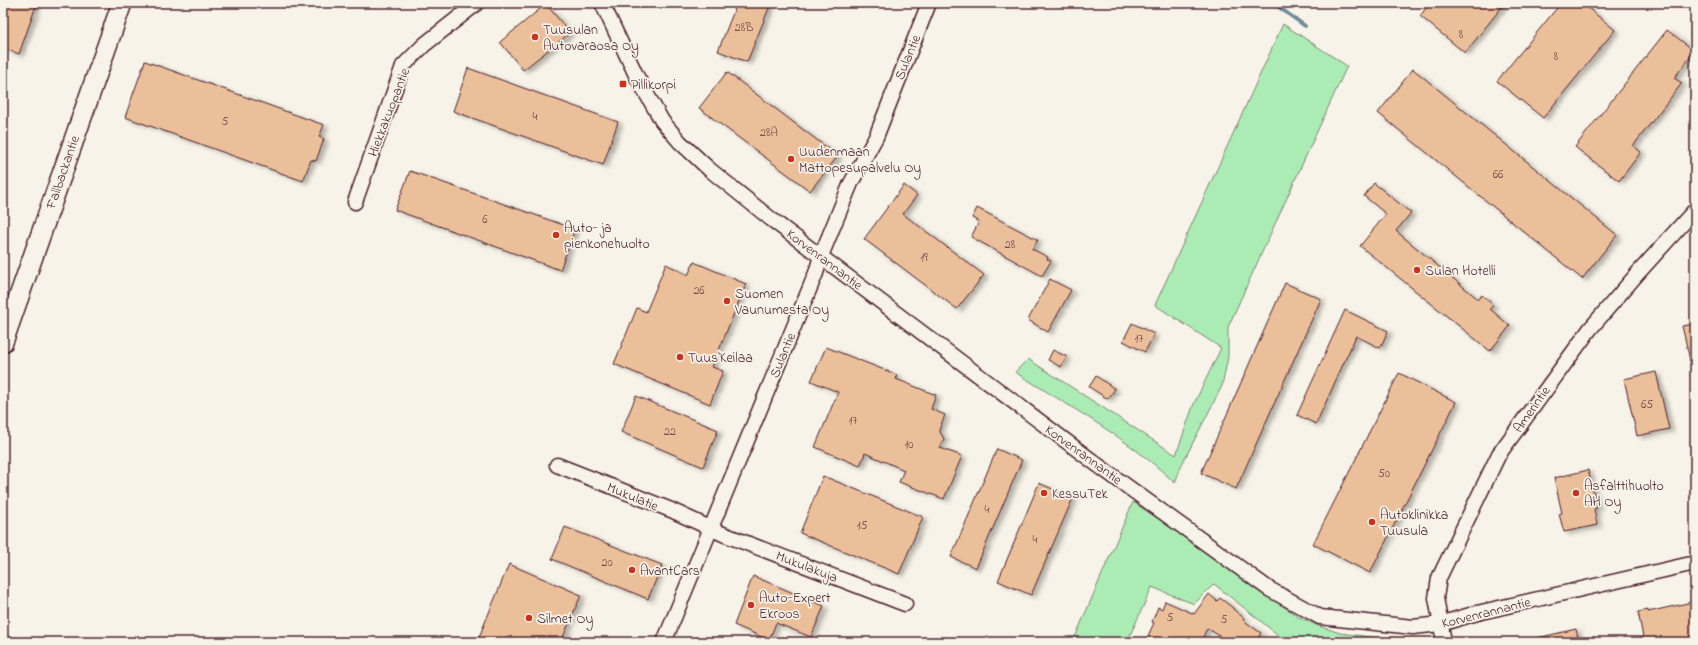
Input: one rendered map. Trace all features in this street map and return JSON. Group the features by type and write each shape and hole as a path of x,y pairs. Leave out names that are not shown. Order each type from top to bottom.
{"street":[{"name":"Fallbackantie","path":"3,342 122,3"},
{"name":"Hiekkakuopantie","path":"355,202 403,66 424,44 477,3"},
{"name":"Korvenrannantie","path":"602,3 637,77 662,121 680,142 709,169 1049,429 1269,589 1320,617 1413,627 1440,624 1478,613 1695,563"},
{"name":"Sulantie","path":"664,642 710,527 751,432 816,273 821,256 851,183 876,137 929,3"},
{"name":"Amerintie","path":"1444,642 1436,598 1438,578 1500,454 1590,329 1695,210"},
{"name":"Mukulatie","path":"557,465 710,527"},
{"name":"Mukulakuja","path":"710,527 723,534 905,604"}],"green space":[{"path":"1283,24 1347,66 1228,327 1228,357 1222,386 1181,466 1175,483 1118,437 1015,372 1028,359 1176,455 1193,406 1221,348 1155,305"},
{"path":"1133,502 1199,545 1297,616 1316,625 1340,633 1409,642 1287,642 1214,584 1194,604 1152,587 1127,642 1073,642"}],"building":[{"path":"3,3 37,3 19,54 3,48"},
{"path":"737,3 771,3 747,62 718,51"},
{"path":"1430,3 1505,3 1465,53 1420,16"},
{"path":"1561,3 1582,3 1615,30 1543,118 1497,81"},
{"name":"Tuusulan Autovaraosa Oy","path":"546,4 570,33 523,70 500,42"},
{"path":"1667,30 1695,51 1674,78 1682,83 1633,146 1641,152 1619,181 1575,147"},
{"path":"145,61 324,125 319,137 324,139 316,161 311,160 303,181 125,117"},
{"path":"468,68 618,122 603,165 453,111"},
{"path":"1413,69 1617,235 1582,279 1378,113"},
{"path":"727,72 838,156 810,191 699,108"},
{"path":"410,171 575,229 560,270 395,210"},
{"name":"Sulan Hotelli","path":"1374,183 1411,213 1396,231 1478,299 1482,295 1493,305 1490,309 1510,326 1490,351 1360,246 1386,214 1364,196"},
{"path":"904,185 917,195 903,214 984,275 957,309 864,239"},
{"path":"977,208 1038,240 1032,249 1048,257 1047,259 1051,261 1042,276 971,237 979,222 972,218"},
{"path":"694,262 746,284 712,367 723,371 710,404 614,364 637,308 646,312 666,264 688,275"},
{"path":"1050,279 1071,290 1048,332 1028,320"},
{"path":"1285,283 1321,299 1236,489 1201,473"},
{"path":"1345,310 1388,331 1380,348 1356,336 1316,424 1297,415"},
{"path":"1132,323 1154,334 1145,352 1123,341"},
{"path":"1695,324 1695,364 1691,364 1682,326"},
{"path":"826,347 897,375 896,379 936,395 931,409 945,415 939,430 944,439 940,448 962,456 944,499 899,482 904,470 865,453 860,466 815,447 838,392 811,381"},
{"path":"1053,350 1067,357 1061,367 1048,360"},
{"path":"1656,372 1669,429 1637,436 1624,379"},
{"path":"1399,373 1456,402 1370,573 1313,544"},
{"path":"1096,376 1115,389 1108,399 1089,387"},
{"path":"636,396 718,430 703,467 621,432"},
{"path":"997,449 1022,460 976,568 951,557"},
{"name":"Asfalttihuolto AH Oy","path":"1588,470 1597,508 1594,509 1597,525 1564,532 1559,514 1562,513 1554,478"},
{"path":"823,476 923,517 899,574 800,533"},
{"path":"1039,483 1073,498 1031,595 998,581"},
{"path":"565,527 662,565 648,599 552,559"},
{"name":"Silmet Oy","path":"509,564 581,595 561,642 477,642"},
{"path":"753,576 824,606 811,637 776,623 769,640 734,625"},
{"path":"1209,594 1217,601 1220,598 1244,618 1243,620 1261,633 1255,642 1229,642 1207,628 1201,642 1145,642 1154,623 1152,622 1158,607 1162,609 1165,601 1194,614"},
{"path":"1692,602 1695,616 1695,642 1644,642 1638,612 1648,610 1648,612"},
{"path":"1576,629 1579,642 1538,642 1537,638"}],"waterway":[{"path":"1273,3 1305,26"}],"place":[{"name":"Tuusulan Autovaraosa Oy","path":"535,37"},
{"name":"Pillikorpi","path":"623,84"},
{"name":"Uudenmaan Mattopesupalvelu Oy","path":"791,159"},
{"name":"Auto- ja pienkonehuolto","path":"556,235"},
{"name":"Sulan Hotelli","path":"1417,270"},
{"name":"Suomen Vaunumesta Oy","path":"727,301"},
{"name":"Tuus'Keilaa","path":"680,357"},
{"name":"KessuTek","path":"1044,493"},
{"name":"Asfalttihuolto AH Oy","path":"1576,493"},
{"name":"Autoklinikka Tuusula","path":"1372,522"},
{"name":"AvantCars","path":"632,570"},
{"name":"Auto-Expert Ekroos","path":"751,605"},
{"name":"Silmet Oy","path":"529,618"}]}
